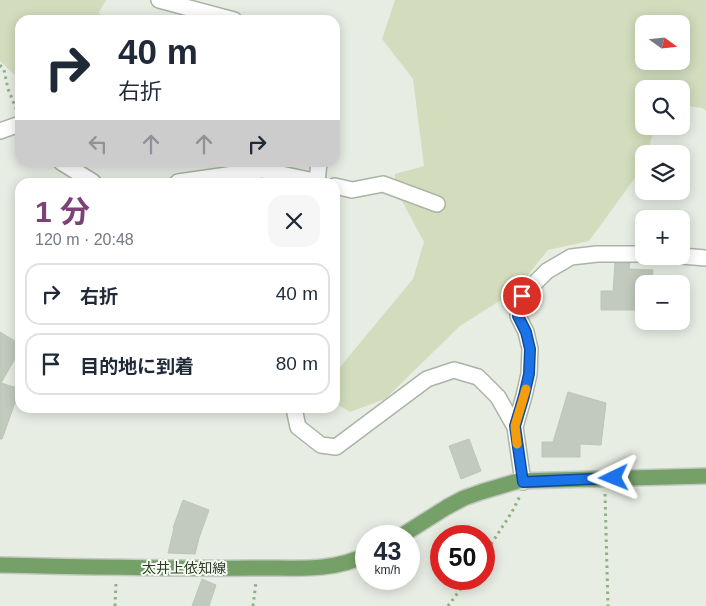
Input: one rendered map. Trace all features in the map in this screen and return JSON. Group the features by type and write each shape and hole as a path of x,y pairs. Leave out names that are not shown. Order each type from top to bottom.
{"main road":[{"path":"418,525 464,498 521,481 706,476"},
{"name":"太井上依知線","path":"0,565 293,569 346,563 355,559"}],"street":[{"path":"159,0 215,15"},
{"path":"0,131 15,126"},
{"path":"69,167 86,178"},
{"path":"206,178 262,170 299,178"},
{"path":"340,187 352,190 383,184 437,204"},
{"path":"521,481 515,426 529,374 530,349 526,332 518,316 522,296 547,271 571,257 597,254 635,254"},
{"path":"690,257 706,258"},
{"path":"295,413 298,427 321,445 336,447 427,379 454,370 478,377 498,397 515,426"}],"path":[{"path":"0,65 4,70 8,89 15,106"},
{"path":"605,478 608,606"},
{"path":"495,538 521,495 521,481"},
{"path":"115,606 116,567"},
{"path":"253,606 257,568"},
{"path":"448,606 460,590"}],"green space":[{"path":"0,0 106,0 99,12 100,15 15,15 15,75 0,61"},
{"path":"395,0 706,0 706,111 702,108 690,106 690,80 635,80 635,135 652,135 650,145 635,145 635,178 589,241 548,250 515,291 460,326 385,399 350,412 340,406 340,367 413,279 424,242 395,188 395,174 424,166 413,79 382,39"}],"building":[{"path":"615,263 630,263 629,269 653,270 653,275 635,275 635,310 601,310 601,291 613,291"},
{"path":"0,332 15,341 15,359 1,383 15,387 15,403 2,439 0,439"},
{"path":"568,392 606,403 601,445 580,444 580,457 542,457 542,442 553,442"},
{"path":"469,439 481,471 461,479 449,446"},
{"path":"183,500 209,510 195,554 168,553 173,528"},
{"path":"202,579 216,585 209,606 192,606"}],"slow traffic":[{"path":"517,444 515,426 526,389"}],"route":[{"path":"522,296 518,316 526,332 530,349 529,374 515,426 523,482 614,478"}]}
